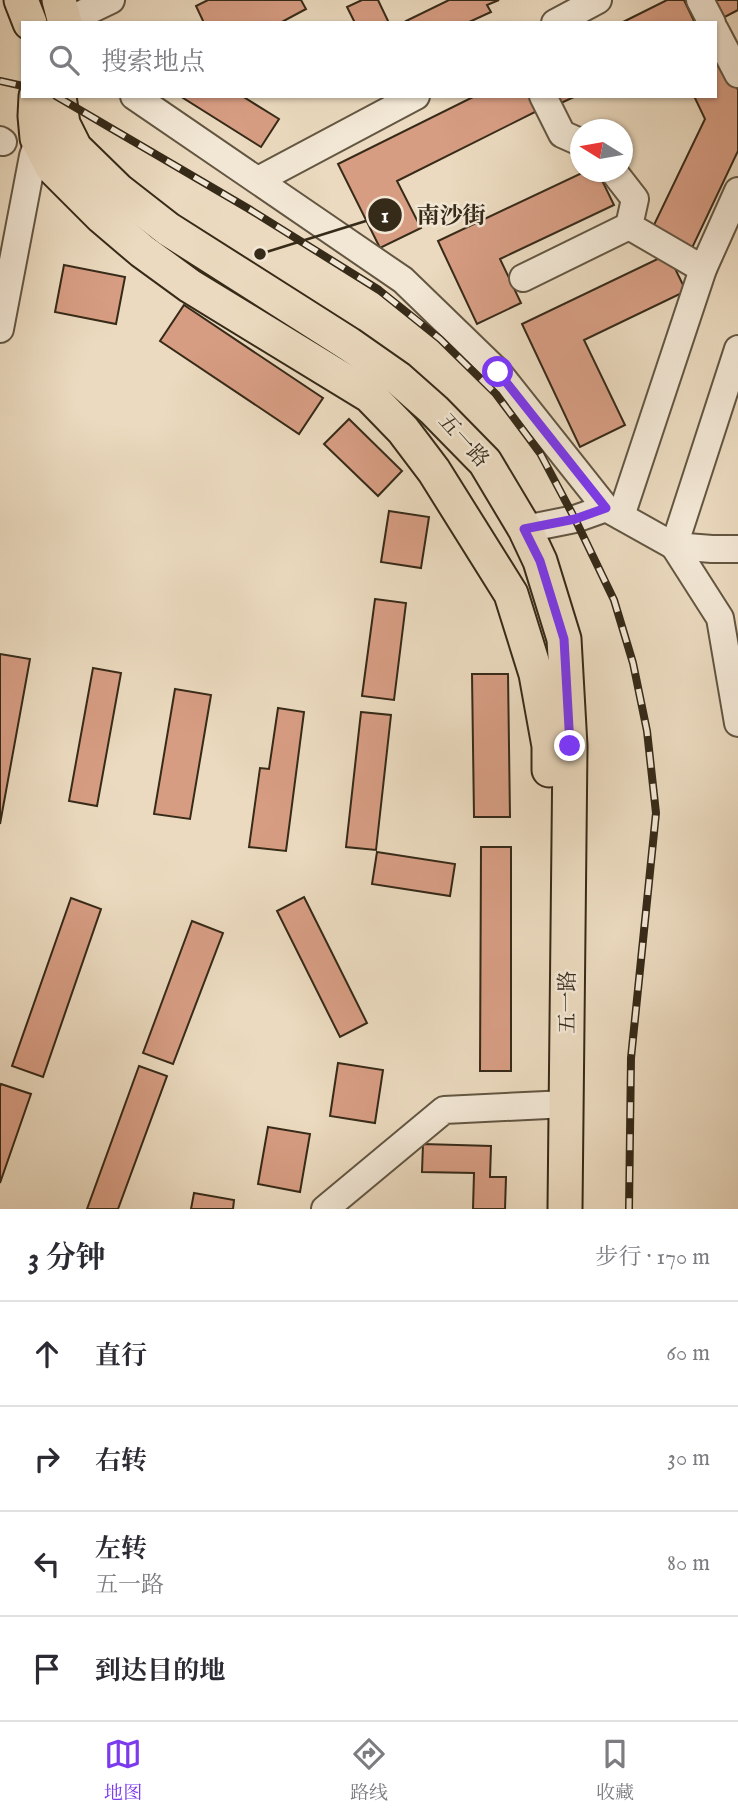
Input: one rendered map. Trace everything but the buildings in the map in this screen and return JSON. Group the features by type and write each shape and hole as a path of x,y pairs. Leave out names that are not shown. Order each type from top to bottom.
{"main road":[{"path":"21,0 29,21"},
{"path":"59,0 65,21"},
{"name":"五一路","path":"36,98 37,138 52,167 67,184 142,251 190,286 370,396 403,429 434,471 460,508 511,594 536,674 549,746 555,1105 565,1209"},
{"name":"五一路","path":"59,98 63,124 75,148 92,167 168,229 349,344 399,379 434,410 485,462 540,561 564,639 570,746 555,1105 542,1209"}],"street":[{"path":"67,21 111,0"},
{"path":"559,21 598,0"},
{"path":"700,0 711,21"},
{"path":"717,34 738,74"},
{"path":"1,320 37,138 50,119 59,98"},
{"path":"137,98 403,280 498,372 614,512 674,546 738,549"},
{"path":"258,180 412,98"},
{"path":"543,98 562,134 570,138"},
{"path":"622,182 635,199 629,226"},
{"path":"614,512 703,269 738,191"},
{"path":"629,226 703,269"},
{"path":"523,278 629,226"},
{"path":"674,546 738,349"},
{"path":"524,529 614,512"},
{"path":"674,546 720,618 738,723"},
{"path":"325,1209 443,1110 555,1105"}],"railway":[{"path":"0,81 21,86"},
{"path":"59,98 249,209 379,290 440,339 496,394 540,453 575,519 614,600 633,663 647,731 656,813 631,1058 629,1209"}],"place":[{"name":"南沙街","path":"260,254"}],"route":[{"path":"498,372 606,508 575,519 524,529 540,561 564,639 570,746"}]}
